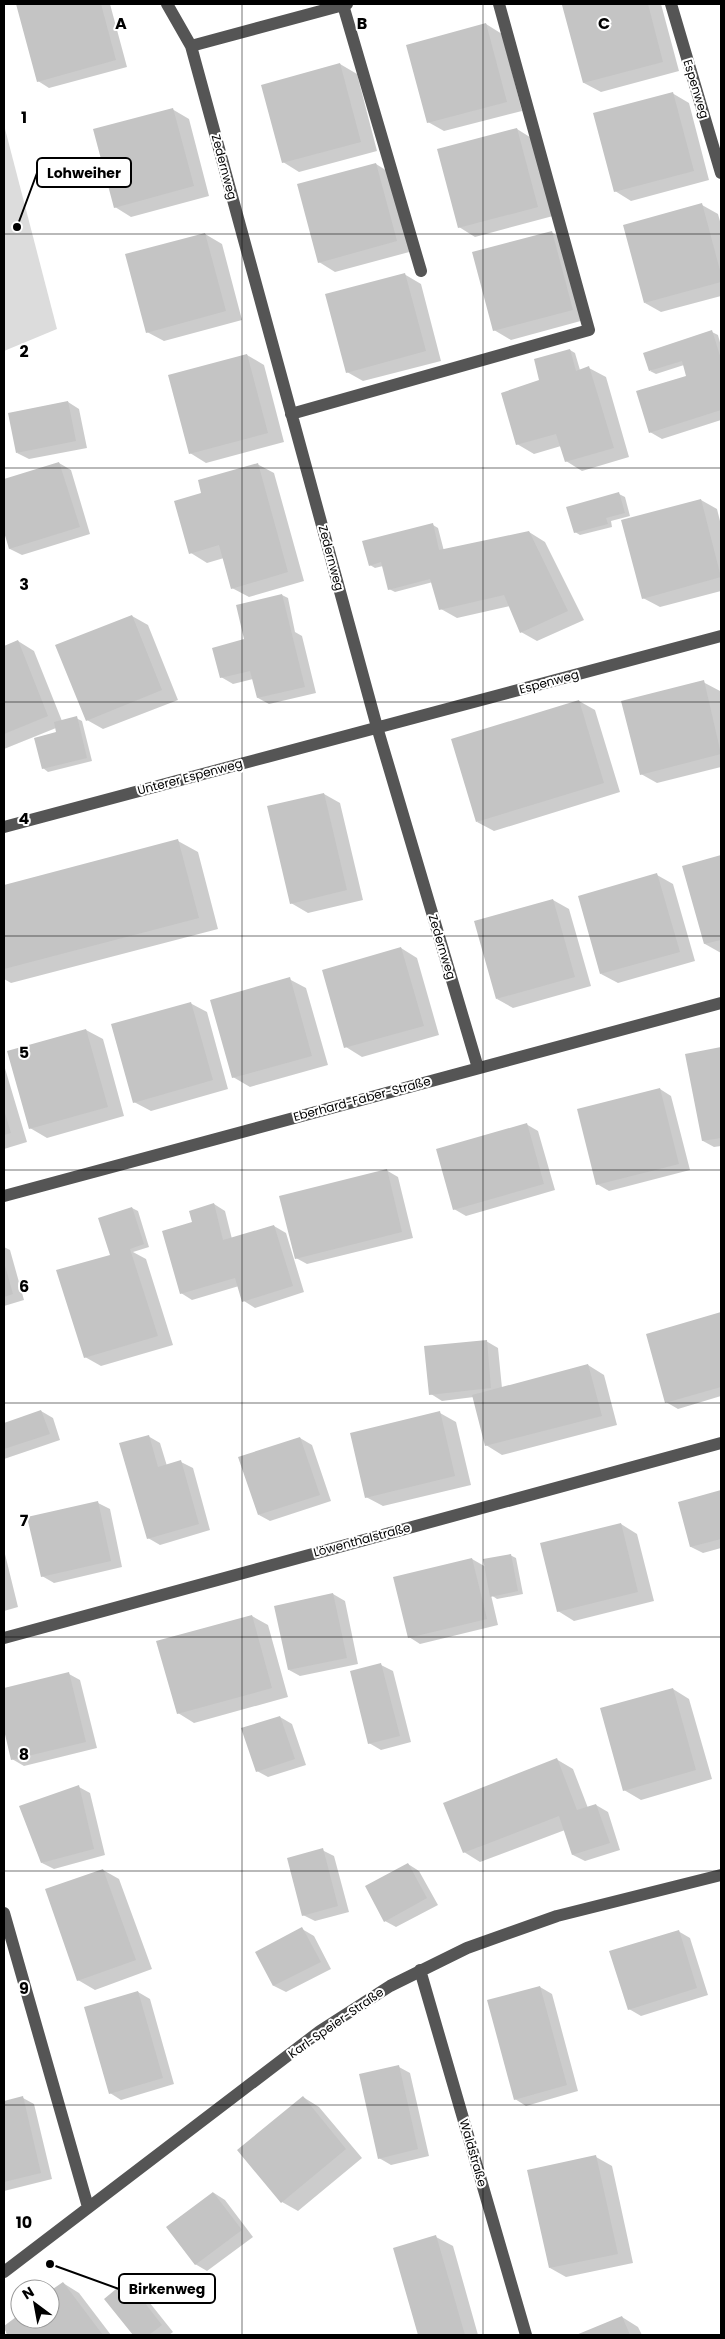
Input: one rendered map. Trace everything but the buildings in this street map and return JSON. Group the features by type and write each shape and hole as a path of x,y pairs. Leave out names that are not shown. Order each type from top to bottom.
{"street":[{"name":"Zedernweg","path":"167,4 190,46 377,727 478,1068"},
{"path":"190,46 345,4 421,271"},
{"path":"291,414 589,330 499,4"},
{"name":"Espenweg","path":"670,4 721,174"},
{"name":"Espenweg","path":"377,727 721,636"},
{"name":"Unterer Espenweg","path":"4,827 377,727"},
{"name":"Eberhard-Faber-Straße","path":"4,1196 721,1002"},
{"name":"Löwenthalstraße","path":"4,1638 721,1443"},
{"name":"Karl-Speier-Straße","path":"4,2272 320,2032 361,2003 420,1970 467,1948 557,1916 721,1875"},
{"path":"4,1913 88,2207"},
{"name":"Waldstraße","path":"420,1970 526,2335"}],"shaded area":[{"path":"4,125 57,329 4,351"}],"place":[{"name":"Lohweiher","path":"17,227"},
{"name":"Birkenweg","path":"50,2264"}]}
